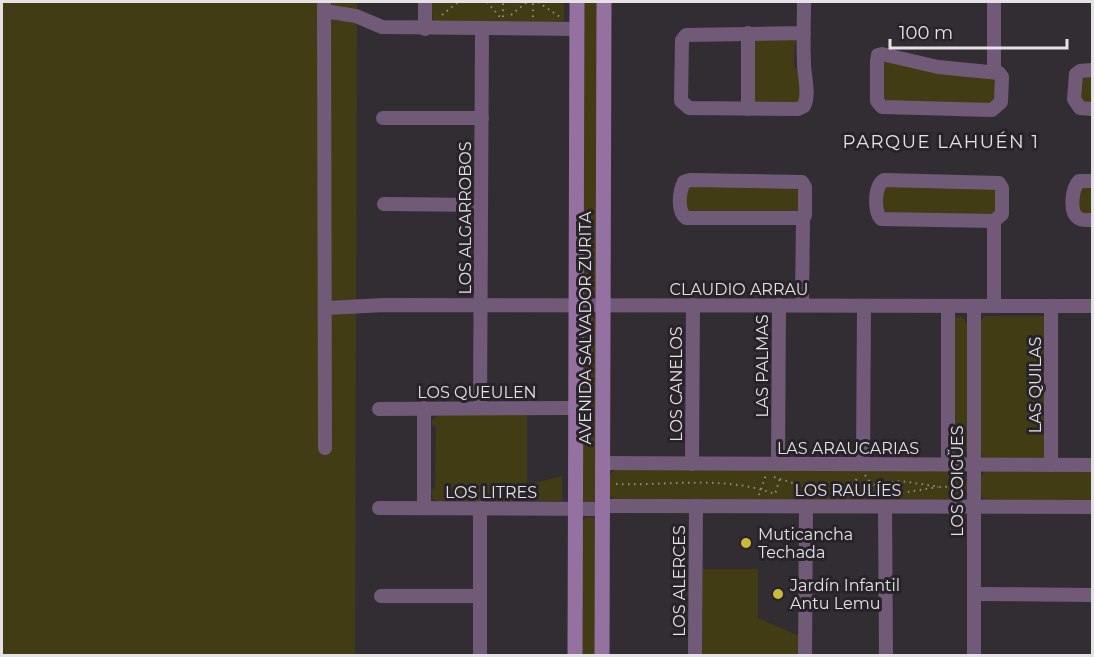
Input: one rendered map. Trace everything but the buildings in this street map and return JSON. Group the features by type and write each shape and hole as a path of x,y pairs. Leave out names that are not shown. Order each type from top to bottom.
{"main road":[{"name":"AVENIDA SALVADOR ZURITA","path":"575,656 577,305 572,25 578,2"},
{"name":"AVENIDA SALVADOR ZURITA","path":"602,656 604,2"}],"street":[{"path":"425,2 425,29"},
{"path":"804,2 804,33 803,62 806,97 804,106 798,109 689,108 681,101 683,37 689,33 804,33"},
{"path":"994,2 994,71"},
{"path":"325,448 324,6 382,27 482,29 572,25"},
{"name":"LOS ALGARROBOS","path":"480,408 482,29"},
{"path":"748,33 748,109"},
{"path":"880,54 938,67 994,71 1002,77 1002,98 999,105 992,110 887,109 879,105 877,101 877,62 880,54"},
{"path":"1092,70 1080,71 1076,74 1074,99 1080,108 1092,109"},
{"path":"383,118 482,118"},
{"path":"802,218 689,219 683,217 680,211 681,189 684,182 690,180 802,182 805,188 805,215 802,218 802,305"},
{"path":"994,221 881,219 877,214 878,185 884,180 999,183 1002,188 1002,214 994,221 994,306"},
{"path":"1092,181 1079,181 1073,191 1076,216 1082,220 1092,220"},
{"path":"384,204 481,205"},
{"name":"CLAUDIO ARRAU","path":"326,308 385,305 1092,306"},
{"name":"LOS CANELOS","path":"692,464 693,305"},
{"name":"LAS PALMAS","path":"779,305 782,464"},
{"path":"862,464 864,306"},
{"path":"948,306 948,464"},
{"name":"LOS COIGÜES","path":"974,306 974,656"},
{"name":"LAS QUILAS","path":"1051,306 1051,465"},
{"path":"424,408 424,508"},
{"name":"LOS QUEULEN","path":"379,409 576,408"},
{"name":"LAS ARAUCARIAS","path":"603,463 1092,465"},
{"path":"884,503 886,656"},
{"name":"LOS RAULÍES","path":"602,508 806,507 884,503 974,507 1092,507"},
{"name":"LOS ALERCES","path":"695,656 696,506"},
{"path":"805,656 806,507"},
{"name":"LOS LITRES","path":"379,508 602,508"},
{"path":"480,508 480,656"},
{"path":"974,594 1092,596"},
{"path":"381,596 480,596"}],"path":[{"path":"488,2 503,21 527,2"},
{"path":"538,2 572,25"},
{"path":"613,484 649,486 702,482 735,484 775,494 782,464"},
{"path":"851,487 863,471 884,503 908,491 974,486"},
{"path":"756,507 766,474 802,486 826,490 901,481 941,487"}],"shaded area":[{"path":"2,2 357,2 355,655 2,655"},
{"path":"431,2 564,2 564,22 433,21"},
{"path":"583,2 597,2 597,292 587,297 582,291"},
{"path":"797,39 794,50 794,67 800,68 800,104 754,105 752,40"},
{"path":"883,58 999,78 996,104 883,103"},
{"path":"1092,73 1092,105 1082,105 1078,78"},
{"path":"883,184 999,188 995,216 882,215"},
{"path":"1092,184 1092,217 1079,215 1078,187"},
{"path":"686,185 800,185 802,213 684,211"},
{"path":"985,316 1048,317 1044,459 985,459 979,452 980,321"},
{"path":"587,317 594,317 597,321 596,500 591,504 582,502 582,321"},
{"path":"953,317 962,317 968,325 967,453 962,459 953,459"},
{"path":"439,415 527,415 527,485 562,476 562,501 437,501 433,499 431,489 435,488 436,427 432,425 432,420"},
{"path":"616,469 961,471 966,479 967,488 964,496 956,501 615,500 610,496 610,475"},
{"path":"986,470 1092,471 1092,502 984,500 980,485 981,477"},
{"path":"587,517 595,518 596,521 596,655 581,656 582,521"},
{"path":"703,569 758,569 758,618 799,636 798,655 702,656"}],"place":[{"name":"Muticancha Techada","path":"746,543"},
{"name":"Jardín Infantil Antu Lemu","path":"778,594"}],"district":[{"name":"PARQUE LAHUÉN 1","path":"941,142"}]}
